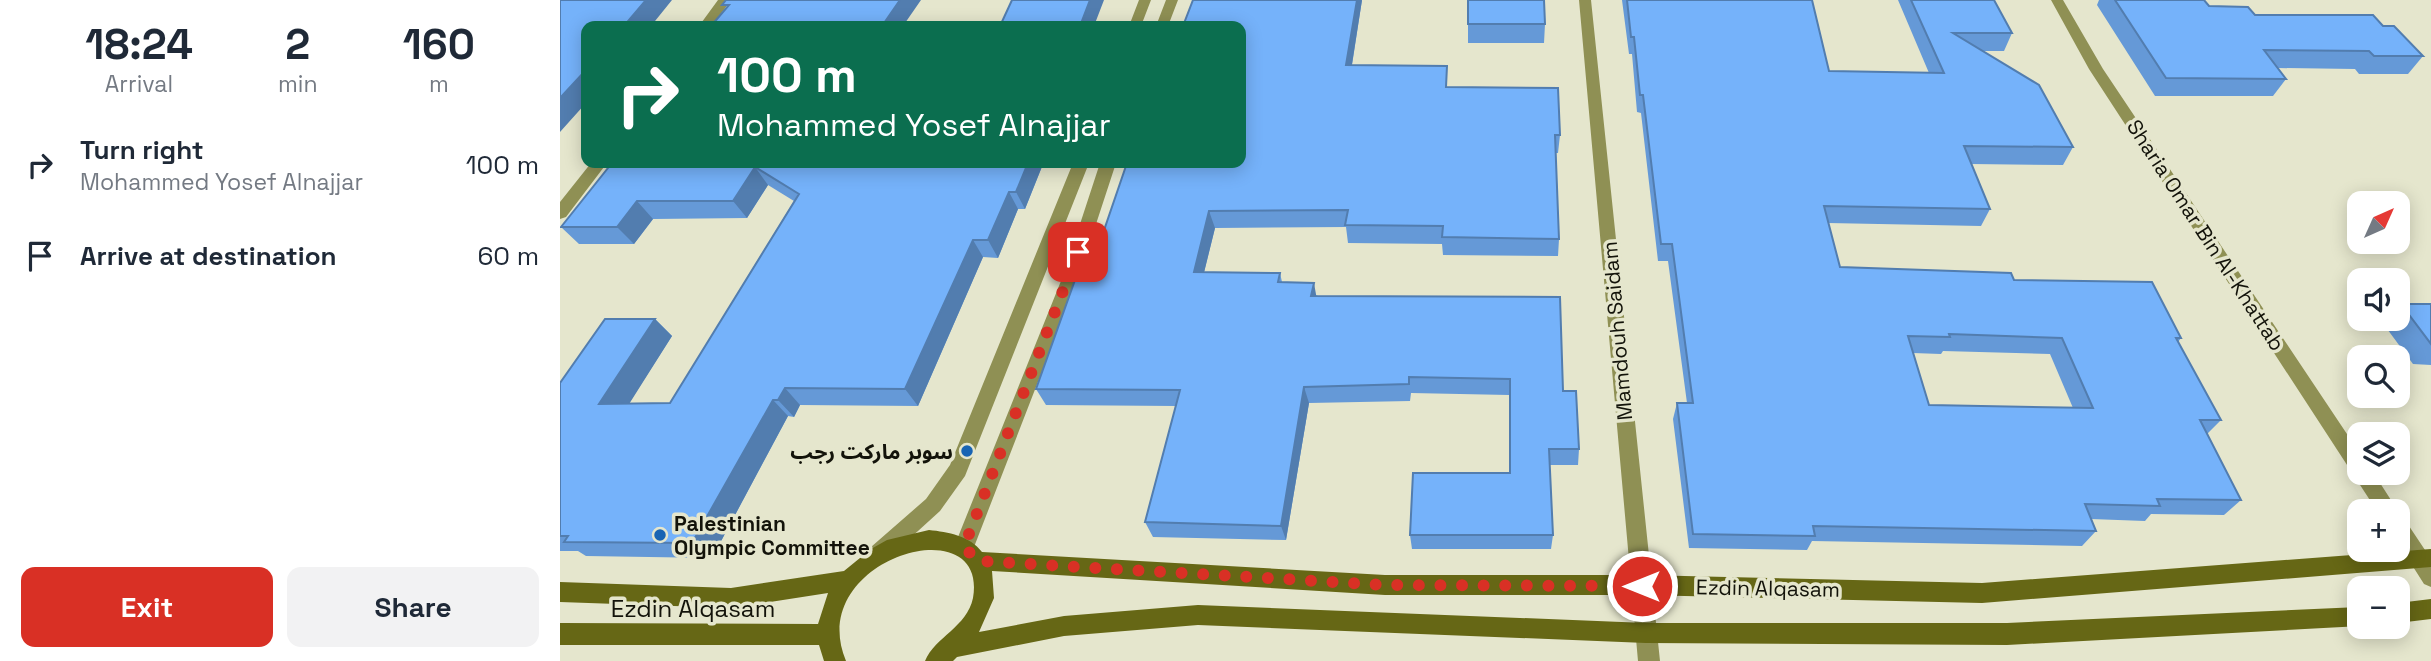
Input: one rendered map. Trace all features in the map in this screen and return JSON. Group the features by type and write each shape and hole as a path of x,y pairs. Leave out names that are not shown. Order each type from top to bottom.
{"main road":[{"name":"Ezdin Alqasam","path":"835,661 828,648 827,635 833,603 848,580 870,561 894,547 919,540 943,540 971,554 1385,585 1642,586 1982,593 2427,565"},
{"path":"951,654 972,625 983,602 984,580 971,554"},
{"path":"560,592 731,598 848,580"},
{"path":"2410,612 2431,609"},
{"path":"936,661 951,654 1064,626 1198,615 1646,633 2007,634 2347,618"},
{"name":"Ezdin Alqasam","path":"560,634 827,635"}],"street":[{"path":"709,21 725,0"},
{"path":"1137,21 1145,0"},
{"path":"1164,21 1172,0"},
{"name":"Mamdouh Saidam","path":"1586,0 1649,661"},
{"name":"Sharia Omar Bin Al-Khattab","path":"2057,0 2096,69 2347,450"},
{"path":"560,213 595,168"},
{"path":"870,561 933,505 958,470 1079,168"},
{"path":"971,554 1106,168"},
{"path":"2410,542 2427,565"}],"building":[{"path":"560,0 646,0 628,21 581,21 581,75 560,98"},
{"path":"726,0 900,0 885,21 715,21 729,5 722,5"},
{"path":"1012,0 1090,0 1082,21 1002,21"},
{"path":"1193,0 1357,0 1346,65 1447,66 1446,87 1558,88 1560,135 1555,135 1559,239 1442,237 1443,226 1345,225 1348,210 1209,211 1194,272 1280,273 1278,282 1314,283 1311,296 1560,297 1563,391 1576,391 1579,449 1549,449 1553,535 1410,535 1413,473 1510,473 1510,379 1409,377 1409,384 1304,387 1281,526 1145,522 1180,390 1036,389 1075,280 1087,280 1125,168 1246,168 1246,21 1185,21"},
{"path":"1468,0 1544,0 1545,24 1468,24"},
{"path":"1627,0 1812,0 1829,71 1944,73 1911,0 1994,0 2012,33 1953,33 2039,85 2073,147 1964,146 1990,209 1824,206 1840,267 2011,273 2014,280 2152,282 2181,338 2176,338 2221,420 2200,420 2241,500 2157,499 2160,506 2085,504 2096,531 1813,526 1815,536 1693,534 1677,403 1693,403 1672,244 1661,244 1643,95 1640,95 1634,37 1631,37","holes":["1949,334 2062,338 2093,408 1929,405 1908,336 1950,337"]},
{"path":"2115,0 2204,0 2209,6 2248,7 2255,15 2373,15 2383,26 2394,26 2423,56 2374,56 2369,51 2264,50 2286,79 2166,78"},
{"path":"608,168 754,168 733,201 637,201 617,227 561,227"},
{"path":"757,168 1026,168 1016,192 1009,192 988,240 973,240 905,389 785,388 778,400 773,400 692,543 564,542 568,536 560,536 560,383 605,319 655,319 599,404 670,403 799,194"},
{"path":"2410,304 2431,304 2431,344 2410,316"}],"place":[{"name":"سوبر ماركت رجب","path":"967,451"},
{"name":"Palestinian Olympic Committee","path":"660,535"}],"route":[{"path":"1078,252 964,547 978,561 1385,585 1642,586"}]}
